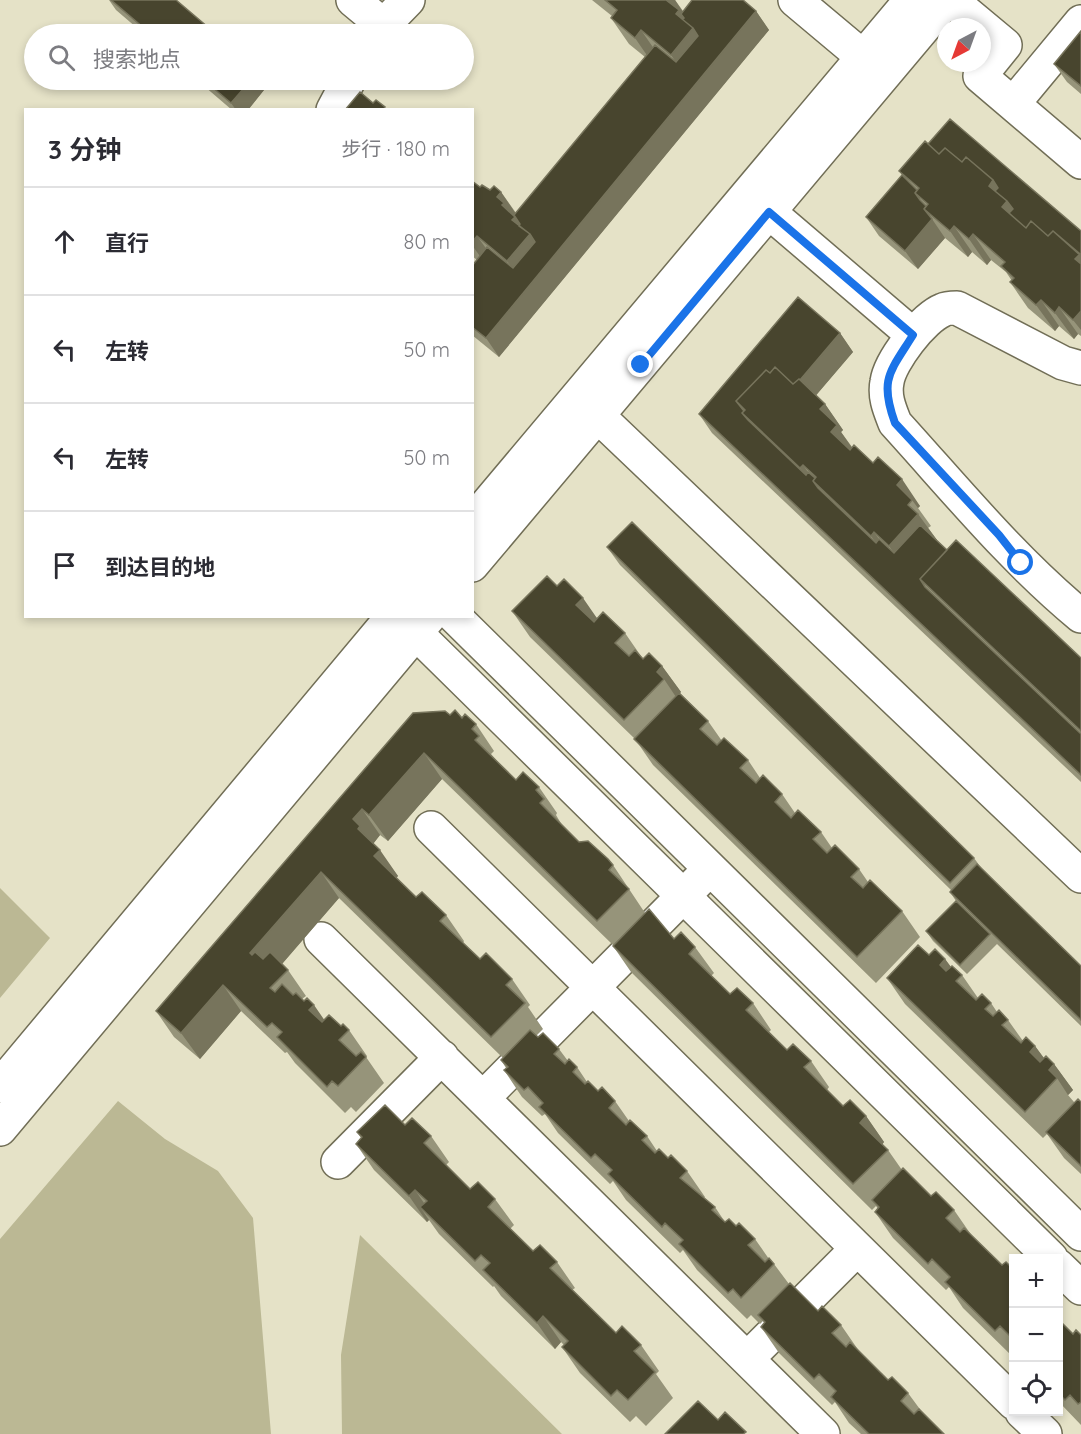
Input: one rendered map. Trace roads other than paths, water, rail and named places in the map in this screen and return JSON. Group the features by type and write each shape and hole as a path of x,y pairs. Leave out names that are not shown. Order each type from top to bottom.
{"street":[{"path":"353,0 374,24"},
{"path":"385,24 408,0"},
{"path":"795,0 863,57"},
{"path":"474,520 911,0"},
{"path":"474,563 949,0 1005,45 980,76 1081,162"},
{"path":"1013,104 1081,22"},
{"path":"334,108 344,90"},
{"path":"769,212 913,335"},
{"path":"1081,368 1063,363 1020,338 957,308 944,309 913,335 890,372 886,383 887,400 895,423 999,535 1021,563 1081,616"},
{"path":"598,416 1081,876"},
{"path":"456,618 1081,1234"},
{"path":"413,622 683,896 1047,1254"},
{"path":"0,1086 413,622"},
{"path":"0,1129 413,622"},
{"path":"431,828 1009,1398"},
{"path":"483,1098 710,868"},
{"path":"321,939 823,1434"},
{"path":"338,1162 442,1057"},
{"path":"747,1359 857,1249"},
{"path":"1063,1270 1081,1288"},
{"path":"1026,1416 1045,1434"}]}
